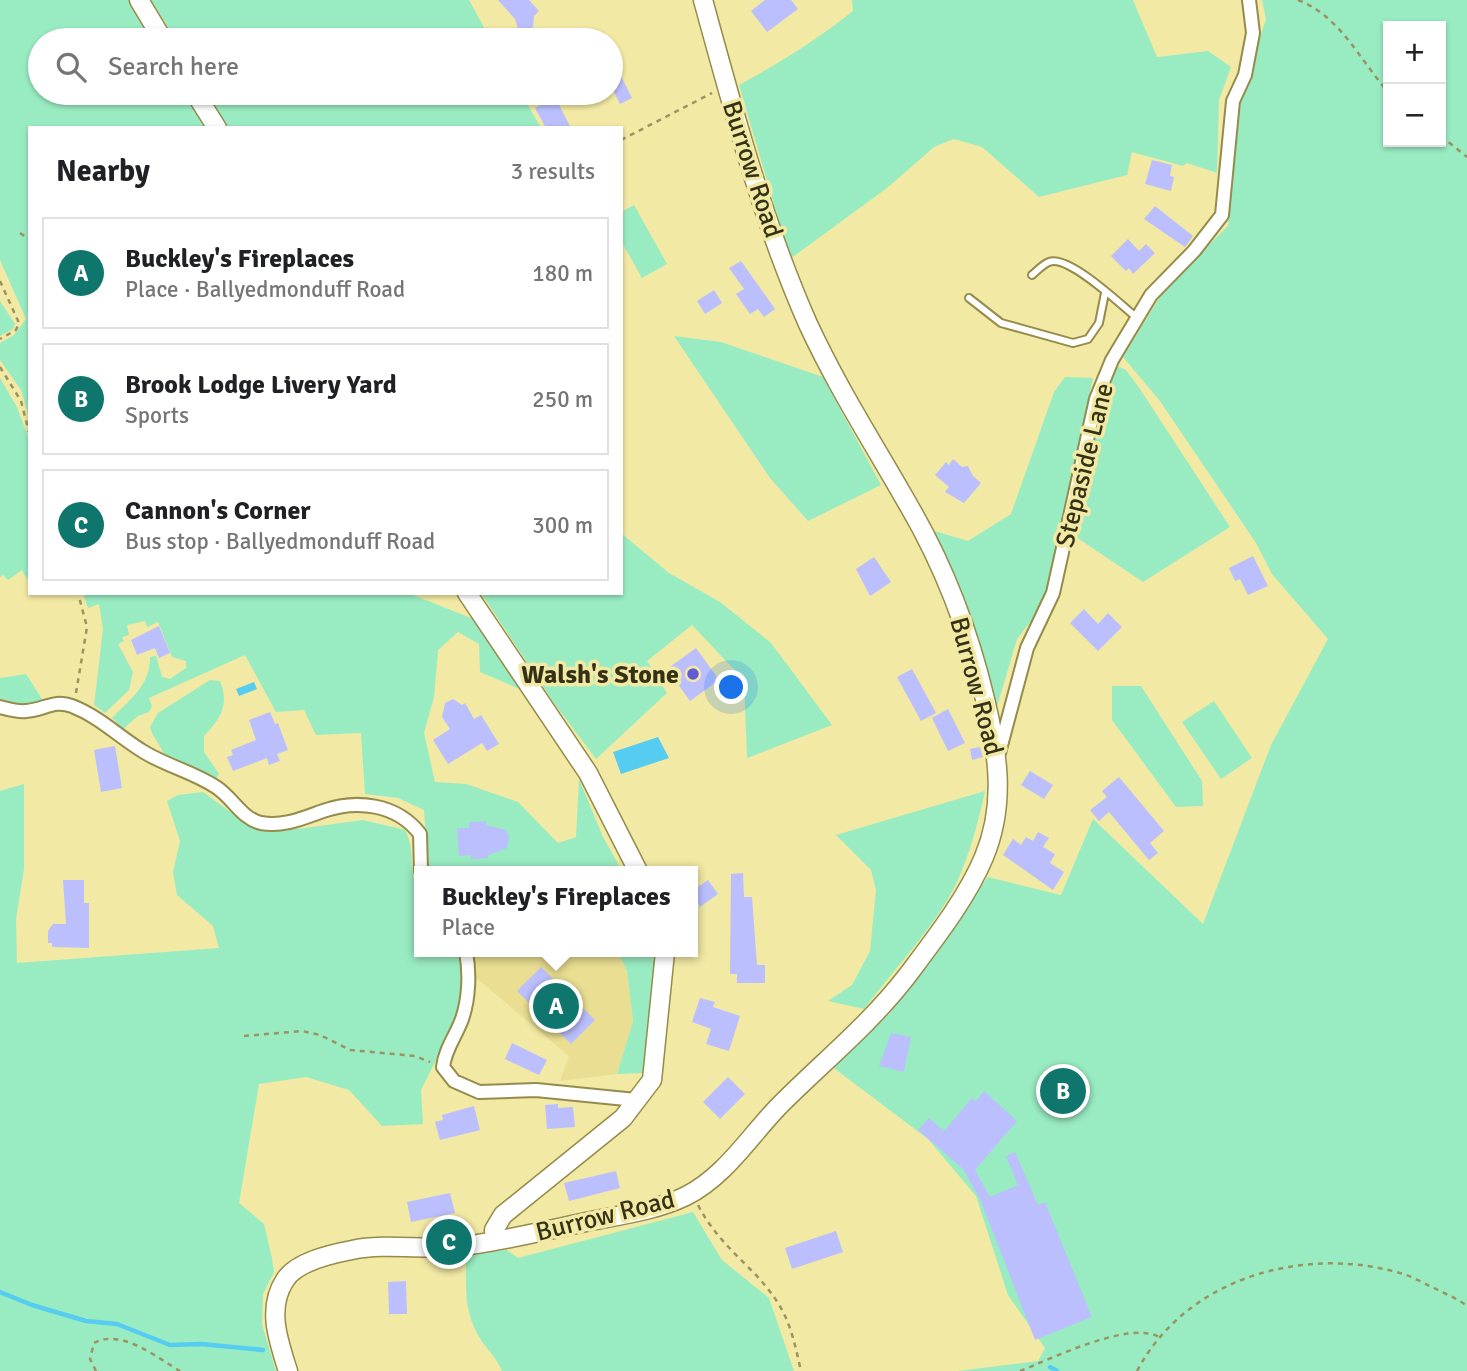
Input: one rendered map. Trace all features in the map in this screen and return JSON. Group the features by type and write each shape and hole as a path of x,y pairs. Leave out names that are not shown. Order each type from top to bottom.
{"street":[{"path":"139,0 156,28"},
{"name":"Burrow Road","path":"288,1371 275,1326 275,1304 286,1276 312,1261 357,1248 455,1247 495,1241 661,1206 692,1193 732,1160 779,1106 864,1028 907,976 960,900 984,857 997,814 998,753 974,652 947,583 912,510 858,420 808,324 761,201 703,0"},
{"name":"Stepaside Lane","path":"998,753 1027,648 1054,593 1096,399 1112,360 1151,295 1194,251 1223,215 1233,101 1245,75 1253,33 1249,0"},
{"path":"203,105 216,126"},
{"path":"468,595 588,773 635,866"},
{"path":"0,706 27,712 52,703 70,705 102,720 147,754 219,789 255,821 277,823 302,820 324,810 351,805 379,806 400,815 420,834 421,866"},
{"path":"466,957 468,988 464,1010 445,1054 443,1066 454,1081 479,1092 536,1090 636,1100"},
{"path":"495,1241 494,1230 503,1215 598,1141 623,1118 652,1080 664,957"}],"lane":[{"path":"1032,275 1050,261 1059,261 1077,269 1136,317"},
{"path":"968,298 1000,323 1073,342 1088,339 1099,323 1105,293"}],"path":[{"path":"1298,0 1305,1 1341,29 1383,85"},
{"path":"623,139 727,86"},
{"path":"1446,140 1467,157"},
{"path":"20,233 28,239"},
{"path":"0,281 19,323 16,330 0,339"},
{"path":"0,367 21,401 28,428"},
{"path":"70,705 75,697 87,627 79,595"},
{"path":"244,1036 302,1031 320,1035 350,1050 415,1056 443,1066"},
{"path":"692,1193 713,1233 763,1283 780,1307 792,1332 801,1371"},
{"path":"1137,1371 1159,1337 1171,1325 1236,1280 1284,1266 1350,1264 1402,1273 1467,1306"},
{"path":"1020,1371 1092,1341 1147,1333 1159,1337"},
{"path":"96,1371 90,1359 94,1343 112,1338 132,1344 180,1371"}],"shaded area":[{"path":"472,957 620,957 627,971 633,1021 617,1074 560,1081 569,1056 474,976"}],"green space":[{"path":"0,0 135,0 152,28 28,28 28,105 197,105 209,126 28,126 28,414 21,390 0,360 0,343 14,335 26,319 0,260"},
{"path":"151,0 469,0 484,28 168,28"},
{"path":"852,0 1133,0 1157,57 1208,51 1231,67 1219,100 1217,173 1187,163 1183,166 1132,152 1127,175 1039,197 982,147 954,139 934,147 887,188 790,259 739,85 798,51 839,22 853,11"},
{"path":"1262,0 1467,0 1467,1371 958,1371 1038,1361 1045,1348 1008,1295 976,1196 928,1139 831,1066 889,1014 988,877 1061,895 1093,819 1203,924 1271,745 1328,639 1272,574 1256,543 1160,401 1123,357 1166,287 1228,226 1241,97 1266,19"},
{"path":"214,105 528,105 540,126 226,126"},
{"path":"634,205 667,264 642,278 623,245 623,211"},
{"path":"0,301 15,324 13,329 0,336"},
{"path":"674,336 721,342 823,377 881,485 808,521 770,478"},
{"path":"1115,365 1126,370 1140,389 1230,527 1143,582 1076,537 1101,407"},
{"path":"1065,377 1093,378 1046,593 1031,621 1017,639 996,710 924,528 968,541 1011,514 1054,392"},
{"path":"0,378 17,407 28,437 28,578 22,570 8,580 3,575 0,577"},
{"path":"623,535 669,573 720,602 771,643 832,725 747,758 744,680 692,625 647,661 667,693 596,759 554,703 482,595 623,595"},
{"path":"84,595 413,595 471,618 500,655 522,690 480,672 479,644 458,632 438,650 434,697 424,733 435,782 466,784 518,802 558,843 576,837 579,779 603,837 619,866 428,866 424,810 398,798 365,794 361,733 316,735 304,710 276,712 245,655 149,698 152,706 149,712 138,716 123,729 112,718 143,684 150,657 156,656 162,677 170,679 186,668 186,661 172,657 158,622 147,627 145,621 127,625 129,635 122,637 124,641 118,644 133,672 129,690 105,713 94,705 103,629 99,604 88,608"},
{"path":"26,674 42,699 41,703 28,706 0,699 0,678"},
{"path":"210,680 220,681 224,697 219,717 204,736 204,752 219,774 216,779 164,756 150,727 158,713"},
{"path":"1112,686 1141,686 1202,781 1203,806 1176,807 1112,720"},
{"path":"1214,701 1252,758 1221,779 1182,722"},
{"path":"24,784 24,869 16,919 17,963 219,948 213,926 177,895 173,872 180,841 167,801 178,795 203,792 243,821 263,829 282,831 363,820 405,830 408,836 414,878 414,957 458,957 463,977 458,1016 421,1090 423,1124 382,1126 349,1090 306,1077 259,1084 239,1203 264,1224 272,1258 274,1272 263,1294 262,1324 276,1371 0,1371 0,791"},
{"path":"985,791 961,873 947,900 925,932 864,1009 828,1001 852,985 870,951 876,890 871,870 836,835"},
{"path":"620,957 653,957 643,1073 617,1074 633,1021 627,971"},
{"path":"693,1212 722,1260 769,1298 794,1371 502,1371 473,1326 468,1308 466,1260 474,1252 507,1250 518,1258"}],"water":[{"path":"254,682 257,689 239,696 236,689"},
{"path":"658,737 669,758 621,774 613,752"}],"building":[{"path":"498,0 529,0 539,11 534,16 532,28 518,28 515,19"},
{"path":"765,0 791,0 798,9 767,32 751,11"},
{"path":"623,80 632,98 623,102"},
{"path":"540,105 559,105 570,126 545,126 535,108"},
{"path":"1152,160 1172,165 1170,176 1174,177 1171,191 1145,184"},
{"path":"1155,206 1193,236 1185,247 1144,219"},
{"path":"1128,239 1139,251 1146,244 1155,253 1133,274 1129,268 1126,271 1111,256"},
{"path":"741,261 775,309 764,317 758,309 750,314 736,294 744,289 729,268"},
{"path":"714,290 722,303 705,314 697,301"},
{"path":"953,459 962,467 968,466 973,476 981,483 964,503 945,492 949,487 935,475 946,462 949,465"},
{"path":"1253,556 1268,586 1248,595 1240,579 1235,581 1229,568"},
{"path":"874,557 891,582 870,596 856,569"},
{"path":"1084,609 1098,624 1108,613 1122,627 1098,651 1070,623"},
{"path":"159,626 170,653 159,658 155,648 137,655 131,640"},
{"name":"Walsh's Stone","path":"696,648 719,680 690,701 667,669"},
{"path":"912,669 936,713 921,721 897,677"},
{"path":"453,699 462,705 465,703 474,719 481,715 499,744 487,751 482,743 448,764 433,740 450,729 442,717 445,703"},
{"path":"948,709 965,743 948,751 932,718"},
{"path":"270,712 275,724 278,723 288,750 277,754 280,761 269,765 267,758 233,771 227,757 233,755 231,750 256,740 249,720"},
{"path":"115,746 122,788 101,792 94,750"},
{"path":"980,747 983,757 972,760 970,749"},
{"path":"1030,771 1053,785 1044,799 1021,785"},
{"path":"1119,777 1164,831 1150,843 1158,853 1149,860 1109,812 1099,821 1090,810 1107,797 1102,791"},
{"path":"486,821 486,825 506,830 509,836 507,848 488,855 488,858 471,859 471,855 459,856 457,828 469,828 469,822"},
{"path":"1038,832 1049,838 1043,847 1055,854 1050,863 1064,872 1053,890 1003,855 1013,839 1021,845 1026,837 1033,841"},
{"path":"743,873 744,897 752,897 757,965 765,965 765,983 737,983 737,974 730,974 731,874"},
{"path":"63,880 84,880 84,903 89,903 89,948 52,947 52,943 48,943 48,931 53,924 66,924"},
{"path":"708,880 718,894 700,907 698,887"},
{"path":"541,967 595,1020 571,1044 517,991"},
{"path":"700,998 715,1002 713,1007 740,1016 729,1051 706,1044 711,1029 692,1022"},
{"path":"891,1033 911,1037 904,1072 879,1066"},
{"path":"512,1043 547,1060 539,1075 505,1059"},
{"path":"728,1077 745,1094 720,1119 703,1102"},
{"path":"984,1091 1017,1121 975,1170 990,1197 1018,1185 1006,1156 1015,1152 1038,1205 1045,1202 1092,1317 1035,1340 980,1199 963,1169 918,1130 929,1118 944,1131 972,1098 976,1101"},
{"path":"558,1104 558,1108 573,1107 575,1127 547,1129 545,1105"},
{"path":"474,1106 480,1130 440,1140 435,1122 443,1120 442,1115"},
{"path":"616,1171 620,1188 569,1201 564,1183"},
{"path":"450,1193 455,1213 411,1222 407,1202"},
{"path":"836,1231 843,1252 792,1269 785,1248"},
{"path":"406,1281 407,1314 389,1314 388,1282"}],"waterway":[{"path":"0,1292 86,1321 117,1324 170,1345 201,1344 263,1350"},
{"path":"1050,1367 1057,1371"}],"place":[{"name":"Walsh's Stone","path":"693,674"},
{"name":"Buckley's Fireplaces","path":"556,1006"},
{"name":"Brook Lodge Livery Yard","path":"1063,1091"},
{"name":"Cannon's Corner","path":"449,1242"}]}
